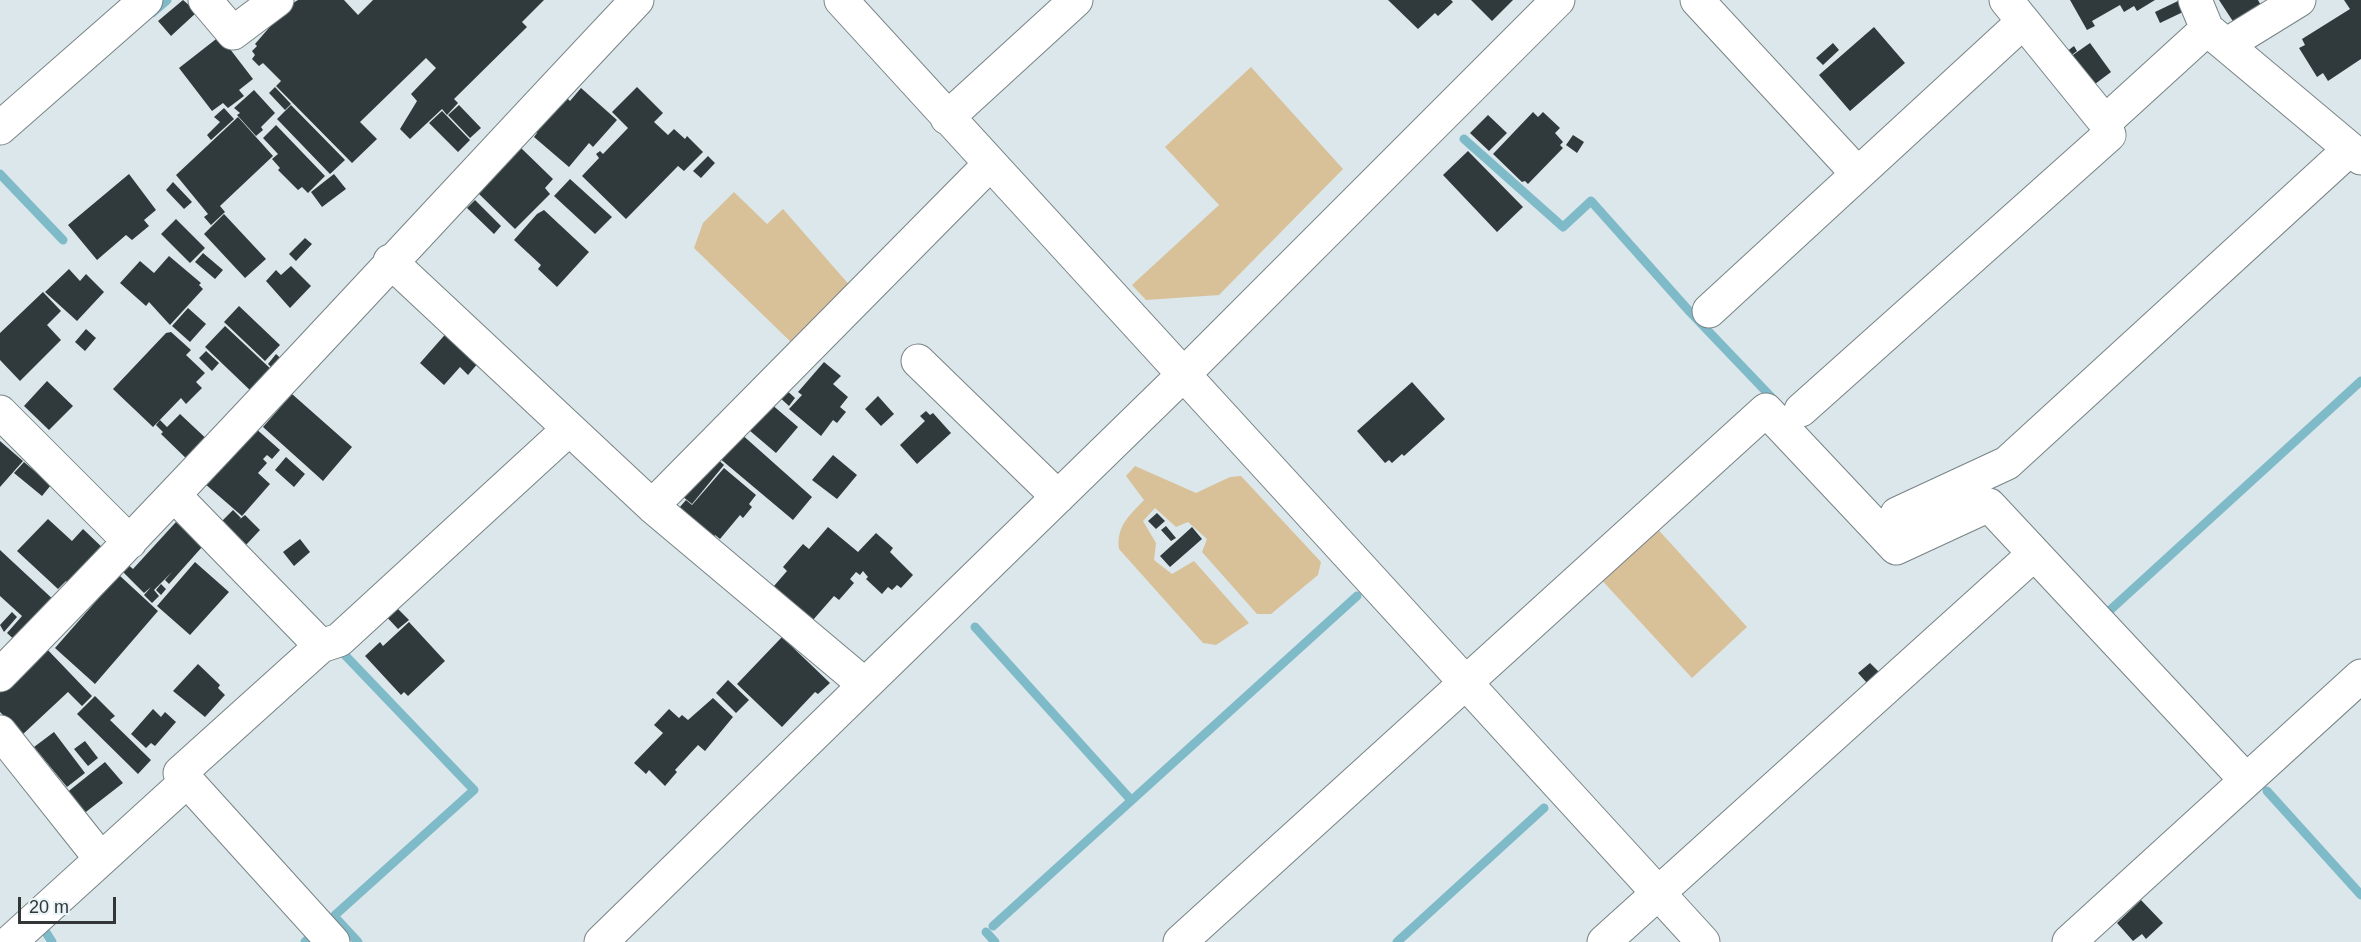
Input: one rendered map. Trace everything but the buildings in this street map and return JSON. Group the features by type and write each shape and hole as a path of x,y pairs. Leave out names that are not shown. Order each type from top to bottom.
{"street":[{"path":"0,128 147,0"},
{"path":"205,0 233,33 277,0"},
{"path":"0,675 175,496 390,261 637,0"},
{"path":"841,0 1703,942"},
{"path":"947,118 1076,0"},
{"path":"601,942 1183,375 1558,0"},
{"path":"1697,0 1858,174"},
{"path":"2105,122 2209,25 2299,0"},
{"path":"1709,311 1858,174 2015,11 2105,122 2109,135 1801,410"},
{"path":"1180,942 1766,410 1896,548 1984,490 2007,463 2356,154 2209,25"},
{"path":"652,506 990,164"},
{"path":"390,261 652,506 865,685"},
{"path":"918,361 1058,497"},
{"path":"0,412 130,542"},
{"path":"333,942 180,773 321,646 339,640 569,429"},
{"path":"1897,514 1984,490"},
{"path":"1984,490 2034,554 2246,780"},
{"path":"175,496 321,646"},
{"path":"1604,942 2034,554"},
{"path":"2069,942 2361,675"},
{"path":"0,732 101,859"},
{"path":"10,942 187,781"}],"shaded area":[{"path":"1251,67 1343,169 1219,295 1146,300 1132,285 1219,205 1165,147"},
{"path":"734,192 767,224 783,209 852,288 795,346 694,248 703,223"},
{"path":"1135,466 1196,493 1230,477 1241,476 1321,562 1318,575 1271,614 1257,614 1202,552 1207,539 1188,522 1176,527 1155,508 1143,521 1156,543 1154,560 1172,574 1194,561 1249,623 1216,645 1203,643 1119,549 1122,527 1144,500 1126,476"},
{"path":"1653,524 1747,627 1692,678 1597,575"}],"waterway":[{"path":"152,13 167,0"},
{"path":"1464,139 1563,227 1591,201 1690,312 1776,402"},
{"path":"0,174 63,240"},
{"path":"2108,612 2361,381"},
{"path":"993,926 1357,596"},
{"path":"975,627 1131,800"},
{"path":"342,652 474,790 334,916 358,942"},
{"path":"2267,791 2361,895"},
{"path":"1397,942 1544,808"},
{"path":"42,926 52,942"},
{"path":"986,932 995,942"},
{"path":"305,942 308,939"}]}
